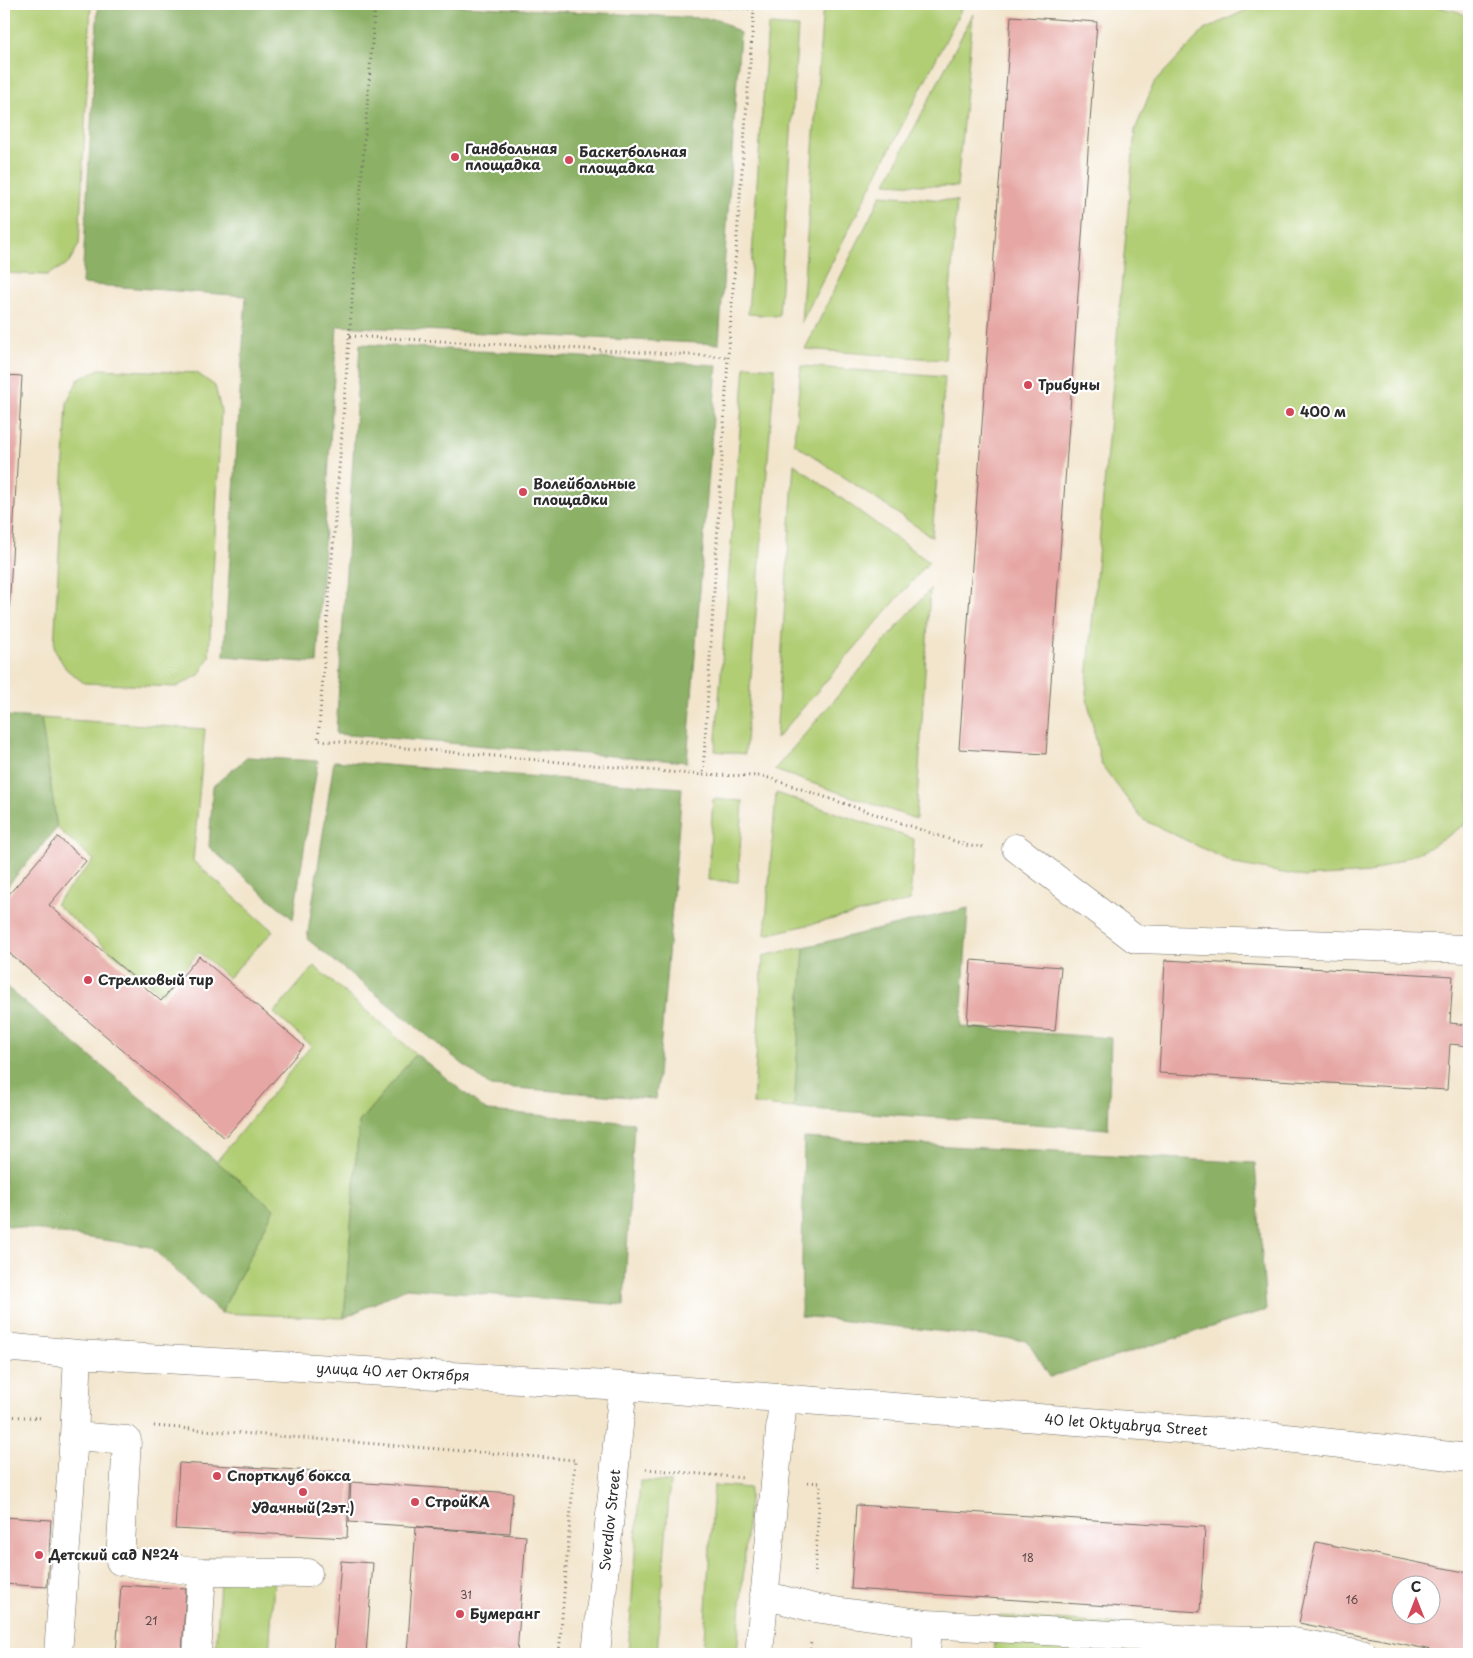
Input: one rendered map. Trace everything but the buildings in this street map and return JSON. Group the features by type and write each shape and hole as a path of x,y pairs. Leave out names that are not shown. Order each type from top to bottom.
{"street":[{"path":"1016,848 1134,939 1469,949"},
{"name":"улица 40 лет Октября","path":"4,1347 78,1354 623,1386 783,1398"},
{"path":"58,1654 78,1354"},
{"name":"Sverdlov Street","path":"596,1654 623,1386"},
{"path":"759,1654 783,1398"},
{"name":"40 let Oktyabrya Street","path":"783,1398 1258,1435 1469,1458"},
{"path":"74,1428 127,1440 120,1561 202,1572 308,1573"},
{"path":"198,1654 202,1572"},
{"path":"764,1594 814,1608 928,1624 1196,1647 1288,1641 1363,1654"},
{"path":"926,1654 928,1624"}],"path":[{"path":"375,4 318,740 703,775 763,776 969,846 1016,848"},
{"path":"658,4 754,9 728,356 703,775"},
{"path":"350,336 728,356"},
{"path":"4,1416 74,1428"},
{"path":"153,1426 574,1460 558,1654"}],"green space":[{"path":"4,4 91,4 79,244 69,263 47,275 4,273"},
{"path":"98,4 425,4 718,19 740,33 719,344 337,326 317,663 224,656 246,296 82,284"},
{"path":"823,4 963,6 801,323"},
{"name":"400 м","path":"1259,4 1426,4 1459,12 1469,18 1469,822 1429,848 1370,873 1305,877 1235,864 1142,819 1101,764 1086,693 1135,130 1154,83 1204,30"},
{"path":"973,14 957,187 886,183"},
{"path":"768,25 798,27 779,316 748,314"},
{"path":"881,195 957,201 945,360 805,349"},
{"path":"360,344 717,365 687,762 336,734"},
{"path":"745,366 775,368 745,754 715,751"},
{"path":"801,366 945,377 932,537 794,443"},
{"path":"99,369 197,373 215,386 221,411 209,657 199,675 176,687 84,683 66,669 54,649 67,403 78,380"},
{"path":"794,464 929,562 776,739"},
{"path":"930,589 916,819 774,770"},
{"path":"4,716 41,718 57,828 4,890"},
{"path":"41,718 205,729 193,861 273,931 228,978 199,952 162,995 55,904 94,860 57,828"},
{"path":"248,757 318,761 293,919 209,847 213,786"},
{"path":"334,761 682,788 656,1099 490,1086 307,939"},
{"path":"776,793 914,839 910,901 765,935"},
{"path":"713,799 743,801 738,882 708,880"},
{"path":"968,908 961,1027 1111,1038 1108,1129 794,1108 804,947"},
{"path":"804,947 794,1108 753,1104 763,956"},
{"path":"314,966 416,1054 359,1122 344,1318 221,1313 274,1209 216,1162 311,1046 274,1013"},
{"path":"4,985 274,1209 221,1313 151,1247 4,1225"},
{"path":"416,1054 487,1111 634,1123 624,1305 406,1288 344,1318 359,1122"},
{"path":"804,1138 1255,1163 1266,1310 1050,1377 1027,1341 801,1316"},
{"path":"640,1481 670,1482 657,1654 628,1654"},
{"path":"714,1485 750,1488 737,1654 703,1654"},
{"path":"220,1578 274,1581 269,1654 216,1654"},
{"path":"997,1616 1211,1631 1210,1654 994,1654"}],"place":[{"name":"Гандбольная площадка","path":"455,157"},
{"name":"Баскетбольная площадка","path":"569,160"},
{"name":"Трибуны","path":"1028,385"},
{"name":"400 м","path":"1290,412"},
{"name":"Волейбольные площадки","path":"523,492"},
{"name":"Стрелковый тир","path":"88,980"},
{"name":"Спортклуб бокса","path":"217,1476"},
{"name":"Удачный(2эт.)","path":"303,1492"},
{"name":"СтройКА","path":"415,1502"},
{"name":"Детский сад №24","path":"39,1555"},
{"name":"Бумеранг","path":"460,1614"}]}
